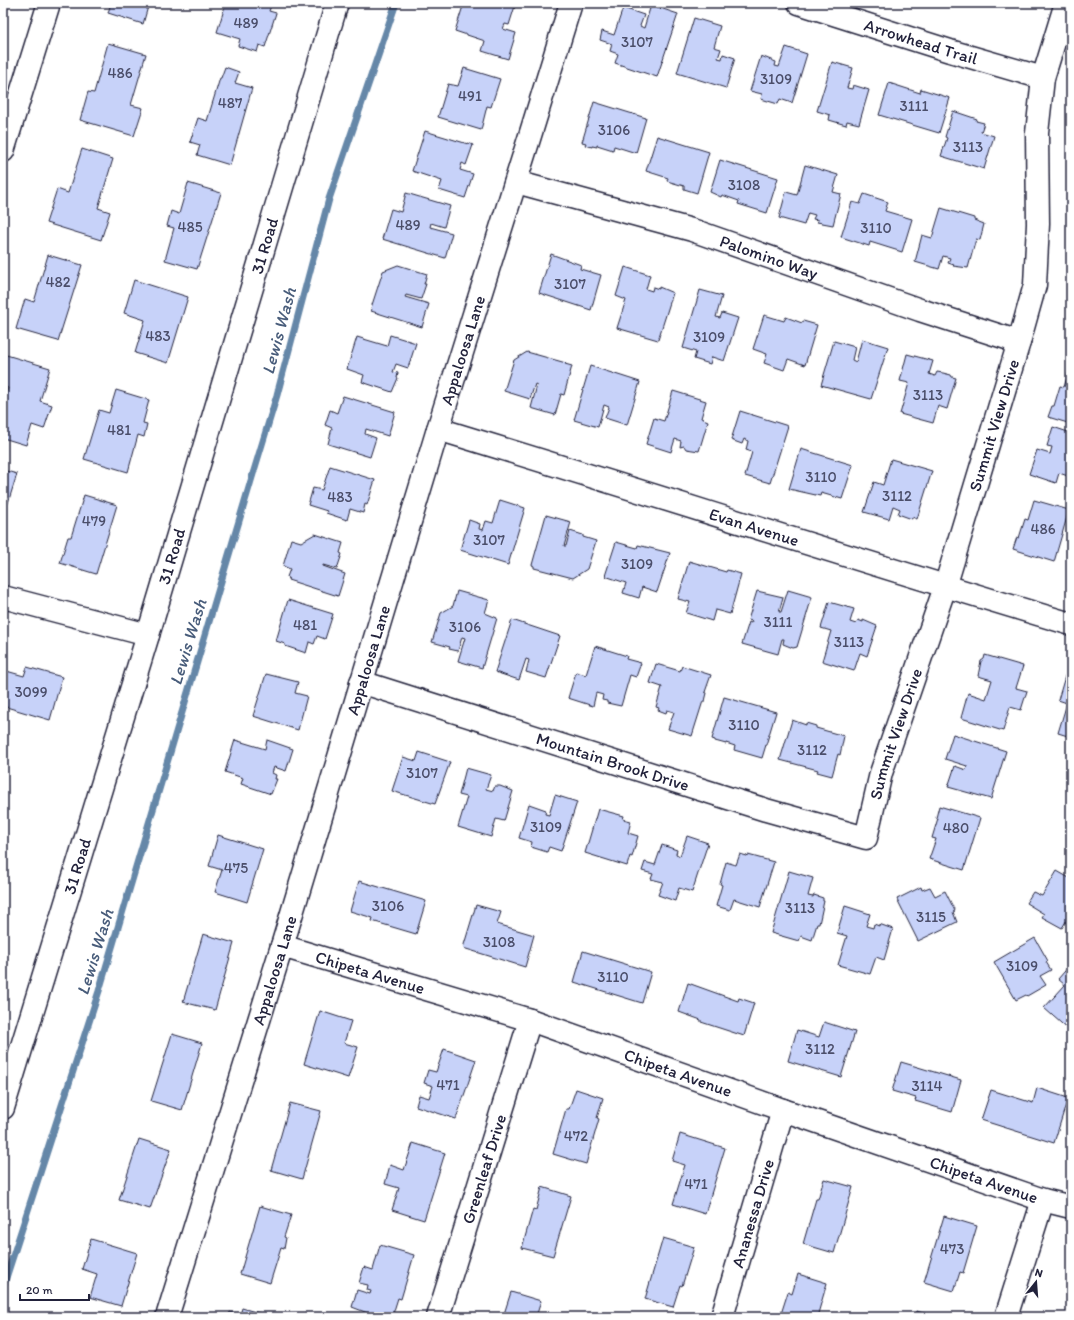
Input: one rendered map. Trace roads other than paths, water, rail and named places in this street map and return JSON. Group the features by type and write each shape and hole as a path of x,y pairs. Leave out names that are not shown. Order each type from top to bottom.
{"street":[{"path":"3,151 49,3"},
{"name":"31 Road","path":"3,1108 148,636 337,3"},
{"name":"Appaloosa Lane","path":"167,1317 282,946 438,428 571,3"},
{"name":"Arrowhead Trail","path":"799,3 950,51 1043,78"},
{"name":"Summit View Drive","path":"866,838 881,773 945,587 1020,342 1035,285 1038,224 1037,133 1043,78 1066,3"},
{"name":"Palomino Way","path":"516,182 692,230 920,310 1020,342"},
{"name":"Evan Avenue","path":"438,428 945,587 1071,624"},
{"path":"3,597 148,636"},
{"name":"Mountain Brook Drive","path":"361,682 766,810 866,838"},
{"name":"Chipeta Avenue","path":"282,946 530,1020 1043,1200 1071,1207"},
{"name":"Greenleaf Drive","path":"438,1317 530,1020"},
{"name":"Ananessa Drive","path":"722,1317 783,1110"},
{"path":"1006,1317 1043,1200"}],"waterway":[{"name":"Lewis Wash","path":"3,1287 99,991 277,395 329,199 396,3"}]}
